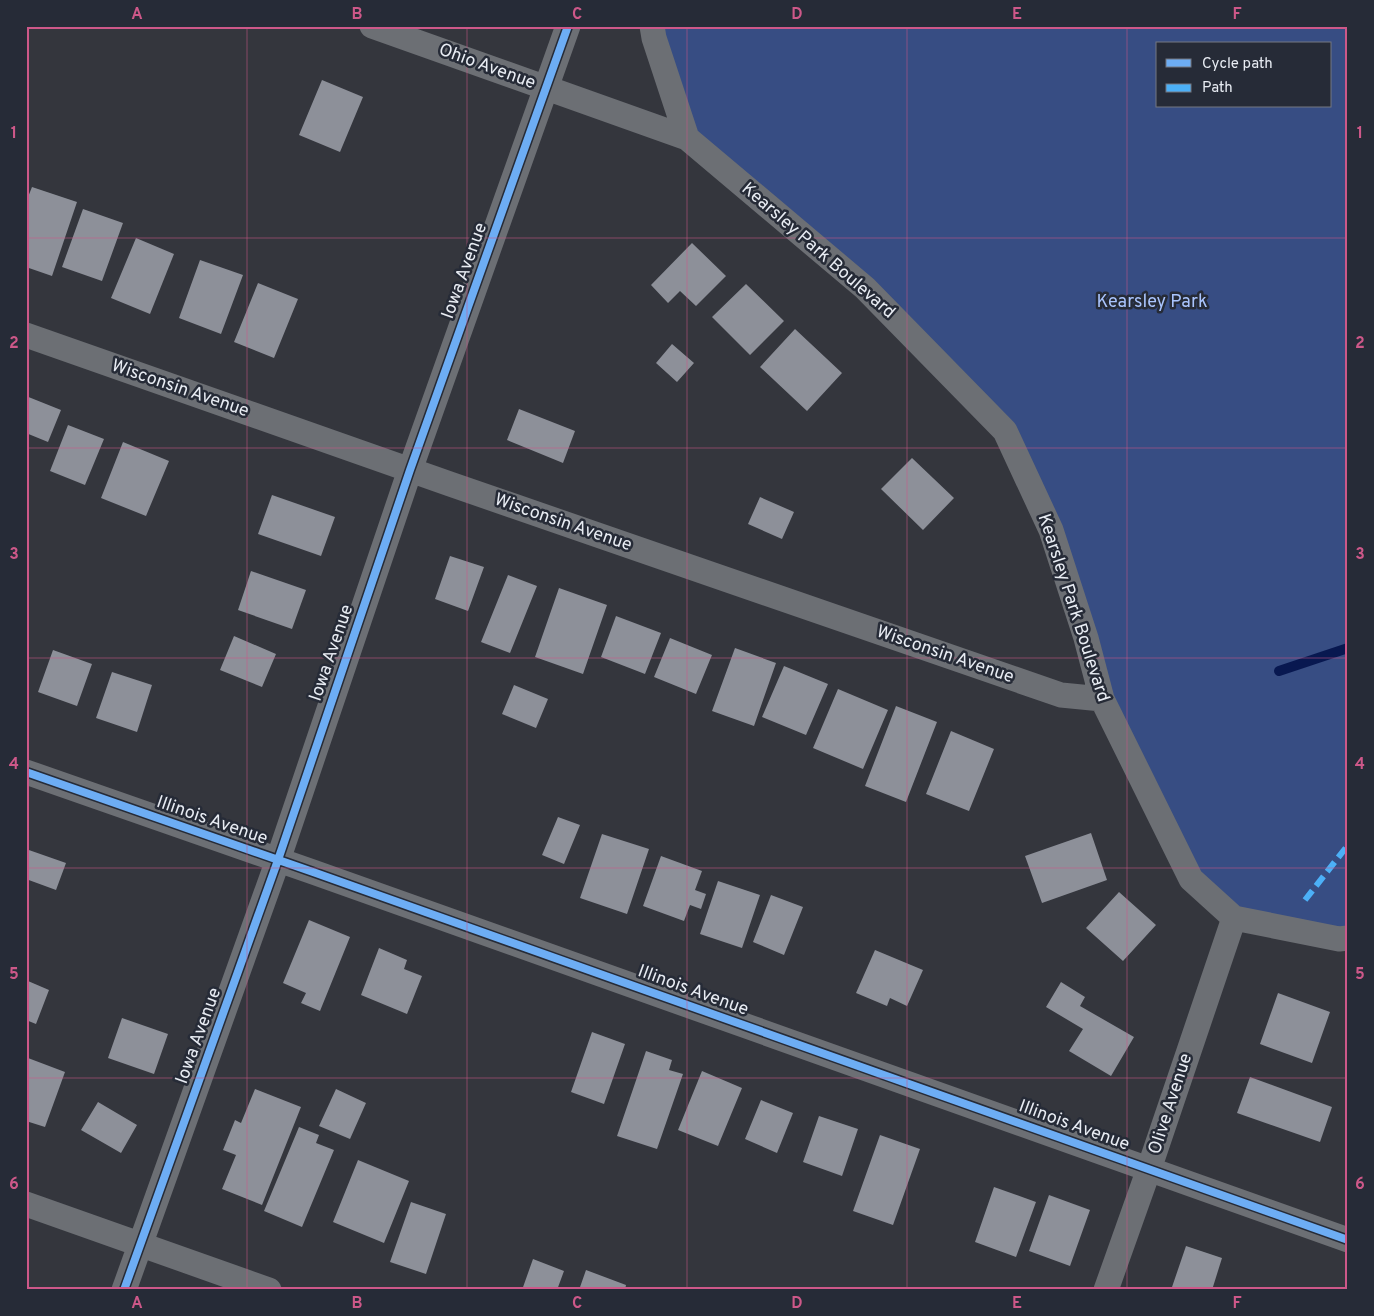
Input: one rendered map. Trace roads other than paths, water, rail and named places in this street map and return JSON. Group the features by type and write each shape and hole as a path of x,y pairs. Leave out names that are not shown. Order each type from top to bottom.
{"street":[{"name":"Ohio Avenue","path":"372,26 687,138"},
{"name":"Iowa Avenue","path":"124,1290 278,860 410,470 568,26"},
{"path":"652,26 654,38 687,138"},
{"name":"Kearsley Park Boulevard","path":"687,138 865,288 1005,431 1051,530 1086,638 1102,699 1191,878 1234,918"},
{"name":"Wisconsin Avenue","path":"26,334 410,470 1061,695 1102,699"},
{"name":"Illinois Avenue","path":"26,772 1348,1240"},
{"path":"1234,918 1339,939 1348,938"},
{"name":"Olive Avenue","path":"1106,1290 1234,918"},
{"path":"26,1204 270,1290"}],"waterway":[{"path":"1279,671 1348,648"}],"park label":[{"name":"Kearsley Park","path":"1152,302"}]}
